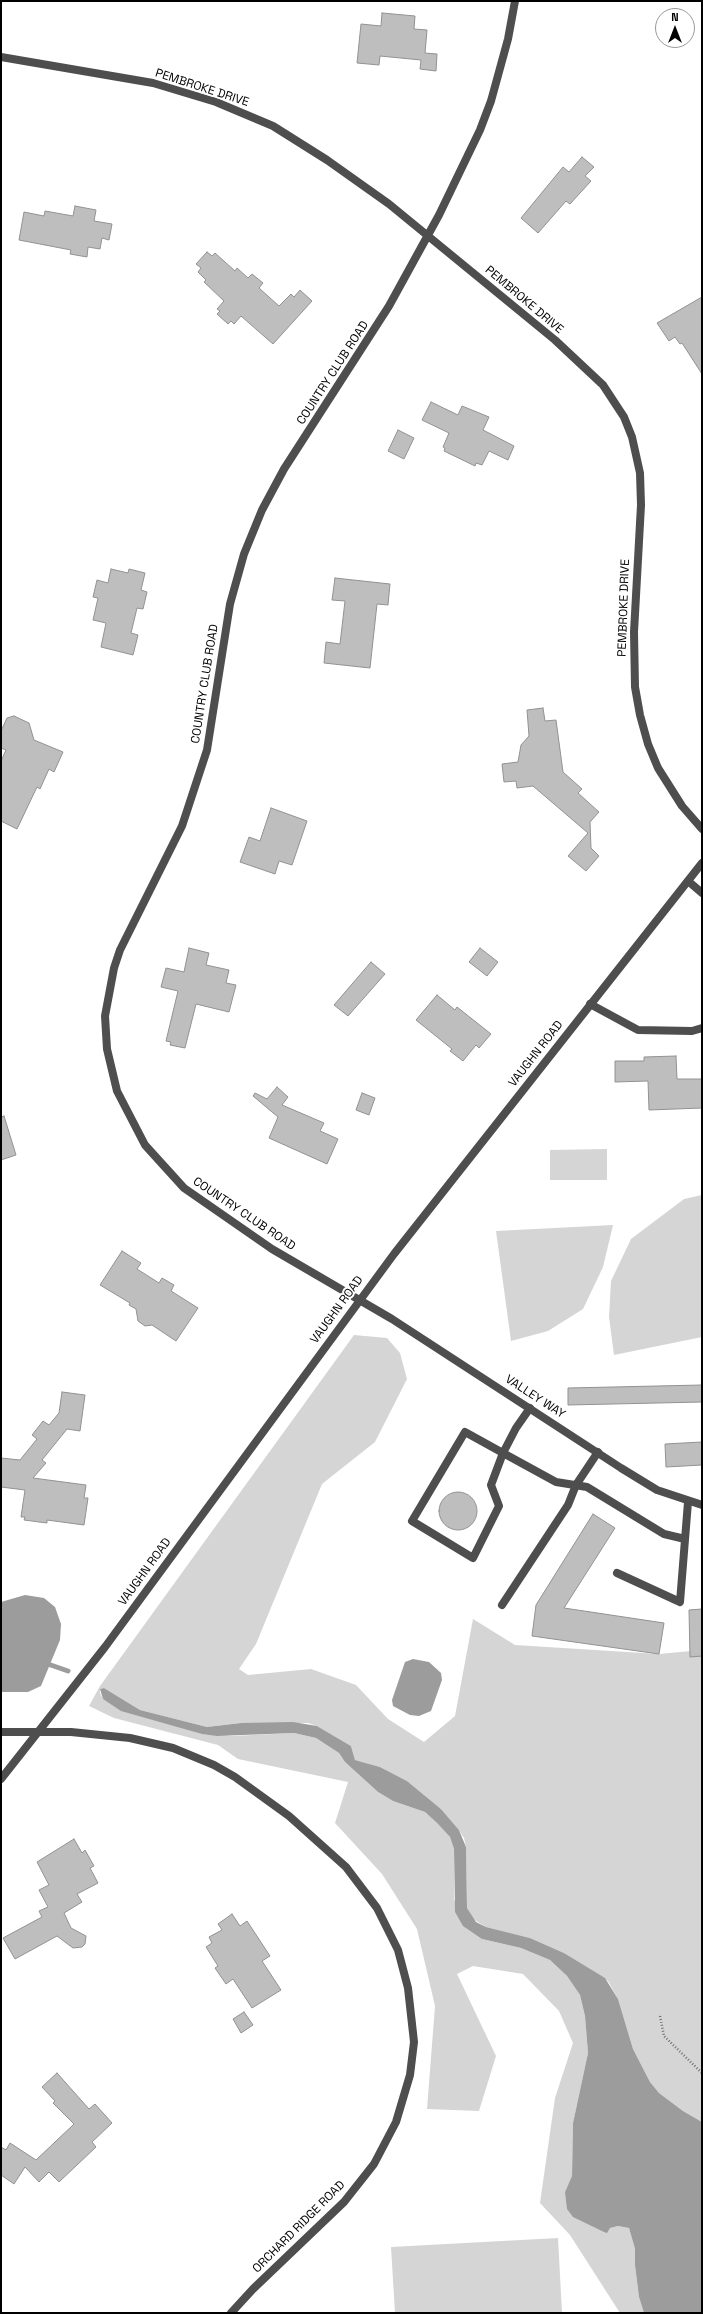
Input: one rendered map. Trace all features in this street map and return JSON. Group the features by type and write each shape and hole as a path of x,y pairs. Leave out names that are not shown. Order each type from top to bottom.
{"street":[{"name":"COUNTRY CLUB ROAD","path":"359,1299 279,1253 226,1218 184,1188 163,1167 145,1145 118,1091 107,1049 105,1016 110,984 120,950 182,826 199,778 212,729 230,604 239,568 252,532 284,469 389,306 428,236 480,130 491,101 508,39 515,1"},
{"name":"PEMBROKE DRIVE","path":"1,57 152,83 237,110 273,126 327,160 428,236 578,361 602,385 624,417 638,457 640,478 634,632 635,687 640,715 648,744 658,768 682,806 702,829"},
{"name":"VAUGHN ROAD","path":"1,1779 39,1734 86,1672 359,1299 702,863"},
{"path":"688,881 702,893"},
{"path":"590,1004 638,1030 692,1032 702,1028"},
{"name":"VALLEY WAY","path":"359,1299 657,1490 688,1502 702,1505"},
{"path":"530,1408 516,1428 503,1453 491,1485 499,1506 473,1558 412,1521 464,1432 503,1453 556,1482 586,1487 664,1534 685,1539"},
{"path":"502,1605 568,1505 576,1485 598,1452"},
{"path":"617,1573 680,1602 688,1502"},
{"name":"ORCHARD RIDGE ROAD","path":"1,1732 39,1734 71,1732 153,1743 195,1756 235,1777 304,1828 346,1867 377,1908 388,1927 404,1969 413,2020 412,2060 404,2097 387,2141 374,2164 344,2202 253,2289 231,2313"}],"path":[{"path":"660,2016 664,2036 702,2073"}],"shaded area":[{"path":"607,1149 607,1180 550,1180 550,1150"},
{"path":"702,1195 702,1337 614,1355 609,1317 611,1281 631,1239 684,1199"},
{"path":"613,1225 603,1267 583,1309 548,1331 511,1341 496,1231"},
{"path":"354,1335 387,1338 400,1353 407,1379 375,1442 322,1484 256,1644 239,1669 248,1675 311,1669 356,1685 388,1719 424,1742 455,1716 473,1619 515,1645 659,1654 702,1650 702,2122 683,2111 659,2093 650,2082 633,2049 618,1999 608,1981 564,1953 530,1938 486,1927 473,1919 467,1908 466,1847 464,1838 441,1809 407,1781 380,1767 355,1760 351,1746 317,1726 308,1723 241,1723 207,1727 140,1710 104,1688 100,1689 100,1693 103,1699 202,1734 232,1736 294,1733 316,1738 339,1753 345,1762 378,1792 393,1801 425,1812 450,1837 454,1849 454,1900 482,1939 521,1948 550,1960 567,1976 580,1995 585,2016 588,2053 573,2123 572,2177 565,2192 610,2228 618,2226 629,2228 635,2249 635,2265 639,2297 644,2313 620,2313 570,2235 540,2203 555,2098 573,2043 559,2011 523,1974 473,1966 457,1974 496,2056 479,2111 427,2109 435,2006 417,1929 382,1874 335,1823 348,1782 238,1759 218,1745 114,1718 89,1706 100,1686"},
{"path":"25,1595 44,1598 55,1607 61,1624 60,1640 41,1686 28,1692 1,1692 1,1602"},
{"path":"413,1659 429,1662 441,1673 442,1680 431,1711 419,1716 410,1715 393,1706 392,1700 405,1662"},
{"path":"104,1688 140,1710 207,1727 241,1723 293,1722 317,1726 351,1746 355,1760 380,1767 407,1781 441,1809 459,1830 466,1847 467,1908 476,1922 486,1927 530,1938 564,1953 605,1978 618,1999 633,2049 650,2082 659,2093 683,2111 702,2122 702,2313 644,2313 639,2297 635,2265 635,2249 629,2228 618,2226 610,2228 607,2233 573,2217 567,2209 565,2192 572,2176 573,2123 588,2053 585,2016 580,1995 567,1976 550,1960 521,1948 482,1939 463,1926 455,1912 454,1849 450,1837 437,1823 425,1812 393,1801 378,1792 345,1762 339,1753 316,1738 294,1733 217,1736 202,1734 121,1711 103,1699 100,1689"},
{"path":"558,2238 562,2313 395,2313 391,2247"}],"building":[{"path":"382,13 415,16 414,29 427,30 425,53 437,54 436,71 420,69 421,60 380,56 379,65 357,63 361,24 381,26"},
{"path":"582,157 594,167 585,176 591,181 570,204 566,201 538,233 521,218 563,167 569,172"},
{"path":"75,206 96,210 94,221 112,224 109,240 102,238 100,249 88,247 87,257 70,254 71,250 19,240 24,212 44,216 45,211 73,216"},
{"path":"207,252 212,256 215,253 235,271 237,268 248,278 252,274 263,283 259,288 279,306 291,294 294,297 300,290 312,301 273,344 241,316 234,324 231,321 228,324 217,314 220,311 217,309 224,301 204,282 206,280 198,272 201,268 196,264"},
{"path":"702,297 702,374 682,343 680,344 675,337 669,341 657,323"},
{"path":"431,402 458,415 462,406 489,417 483,430 514,446 508,460 489,451 482,465 476,463 475,466 444,451 445,448 443,447 449,433 422,420"},
{"path":"398,430 414,438 404,459 388,451"},
{"path":"111,569 128,573 129,569 145,573 141,590 147,592 143,609 137,608 131,633 138,635 133,655 101,647 106,623 93,620 98,598 93,597 97,580 108,583"},
{"path":"335,578 390,584 388,605 377,604 370,668 324,663 326,642 340,644 345,601 332,600"},
{"path":"543,708 545,721 556,720 563,772 582,789 578,793 599,812 590,822 591,848 599,856 586,871 568,856 588,833 533,786 517,788 516,781 504,782 502,764 518,762 521,745 529,736 527,710"},
{"path":"14,716 29,723 34,740 63,752 54,772 49,769 40,789 37,787 17,829 1,821 1,761 6,750 1,748 1,731 7,718"},
{"path":"271,808 307,821 292,865 279,861 275,874 240,862 249,837 260,841"},
{"path":"189,948 209,953 206,965 229,970 226,983 236,985 229,1012 196,1004 185,1048 170,1045 171,1042 166,1041 178,991 161,987 166,968 184,972"},
{"path":"480,948 498,962 487,976 469,962"},
{"path":"371,962 385,974 348,1016 334,1005"},
{"path":"437,995 455,1010 457,1007 491,1034 479,1048 476,1045 463,1061 450,1051 452,1049 416,1020"},
{"path":"676,1056 677,1079 702,1079 702,1108 649,1110 648,1081 615,1082 615,1061 644,1061 644,1057"},
{"path":"277,1087 288,1097 282,1105 324,1123 320,1131 338,1139 327,1164 269,1138 278,1117 253,1096 255,1093 267,1099"},
{"path":"362,1093 375,1098 369,1115 356,1110"},
{"path":"4,1116 16,1155 1,1160 1,1117"},
{"path":"122,1251 141,1263 137,1269 159,1283 162,1278 174,1285 171,1291 198,1308 176,1341 152,1325 145,1326 138,1321 136,1309 129,1305 130,1303 100,1285"},
{"path":"702,1385 702,1402 568,1405 568,1388"},
{"path":"62,1392 85,1395 80,1431 67,1429 42,1460 46,1463 33,1478 86,1485 84,1498 88,1498 84,1525 47,1520 47,1523 24,1520 25,1517 21,1517 25,1490 1,1487 1,1458 20,1460 37,1439 32,1435 43,1421 49,1425 59,1413"},
{"path":"702,1442 702,1465 666,1467 665,1444"},
{"path":"454,1492 462,1492 472,1497 476,1504 476,1518 472,1525 462,1530 454,1530 444,1525 442,1522 439,1515 439,1507 444,1497 447,1495"},
{"path":"593,1514 615,1528 564,1608 664,1623 659,1654 532,1636 536,1605"},
{"path":"702,1609 702,1656 690,1657 689,1610"},
{"path":"74,1839 82,1853 85,1850 94,1866 90,1868 98,1883 77,1894 82,1902 64,1913 71,1928 86,1936 85,1944 82,1947 73,1948 57,1936 15,1959 3,1938 42,1917 39,1911 48,1907 39,1890 49,1885 37,1862"},
{"path":"232,1914 240,1926 247,1921 270,1956 262,1961 281,1990 252,2008 233,1979 226,1984 215,1968 218,1966 206,1947 212,1943 209,1937 222,1930 218,1924"},
{"path":"244,2012 253,2025 241,2033 233,2019"},
{"path":"57,2073 89,2109 95,2104 112,2123 92,2142 96,2147 59,2182 49,2172 39,2182 25,2167 14,2184 1,2175 1,2147 6,2150 10,2143 36,2160 74,2124 53,2103 55,2101 42,2087"}],"waterway":[{"path":"45,1663 68,1671"}]}
